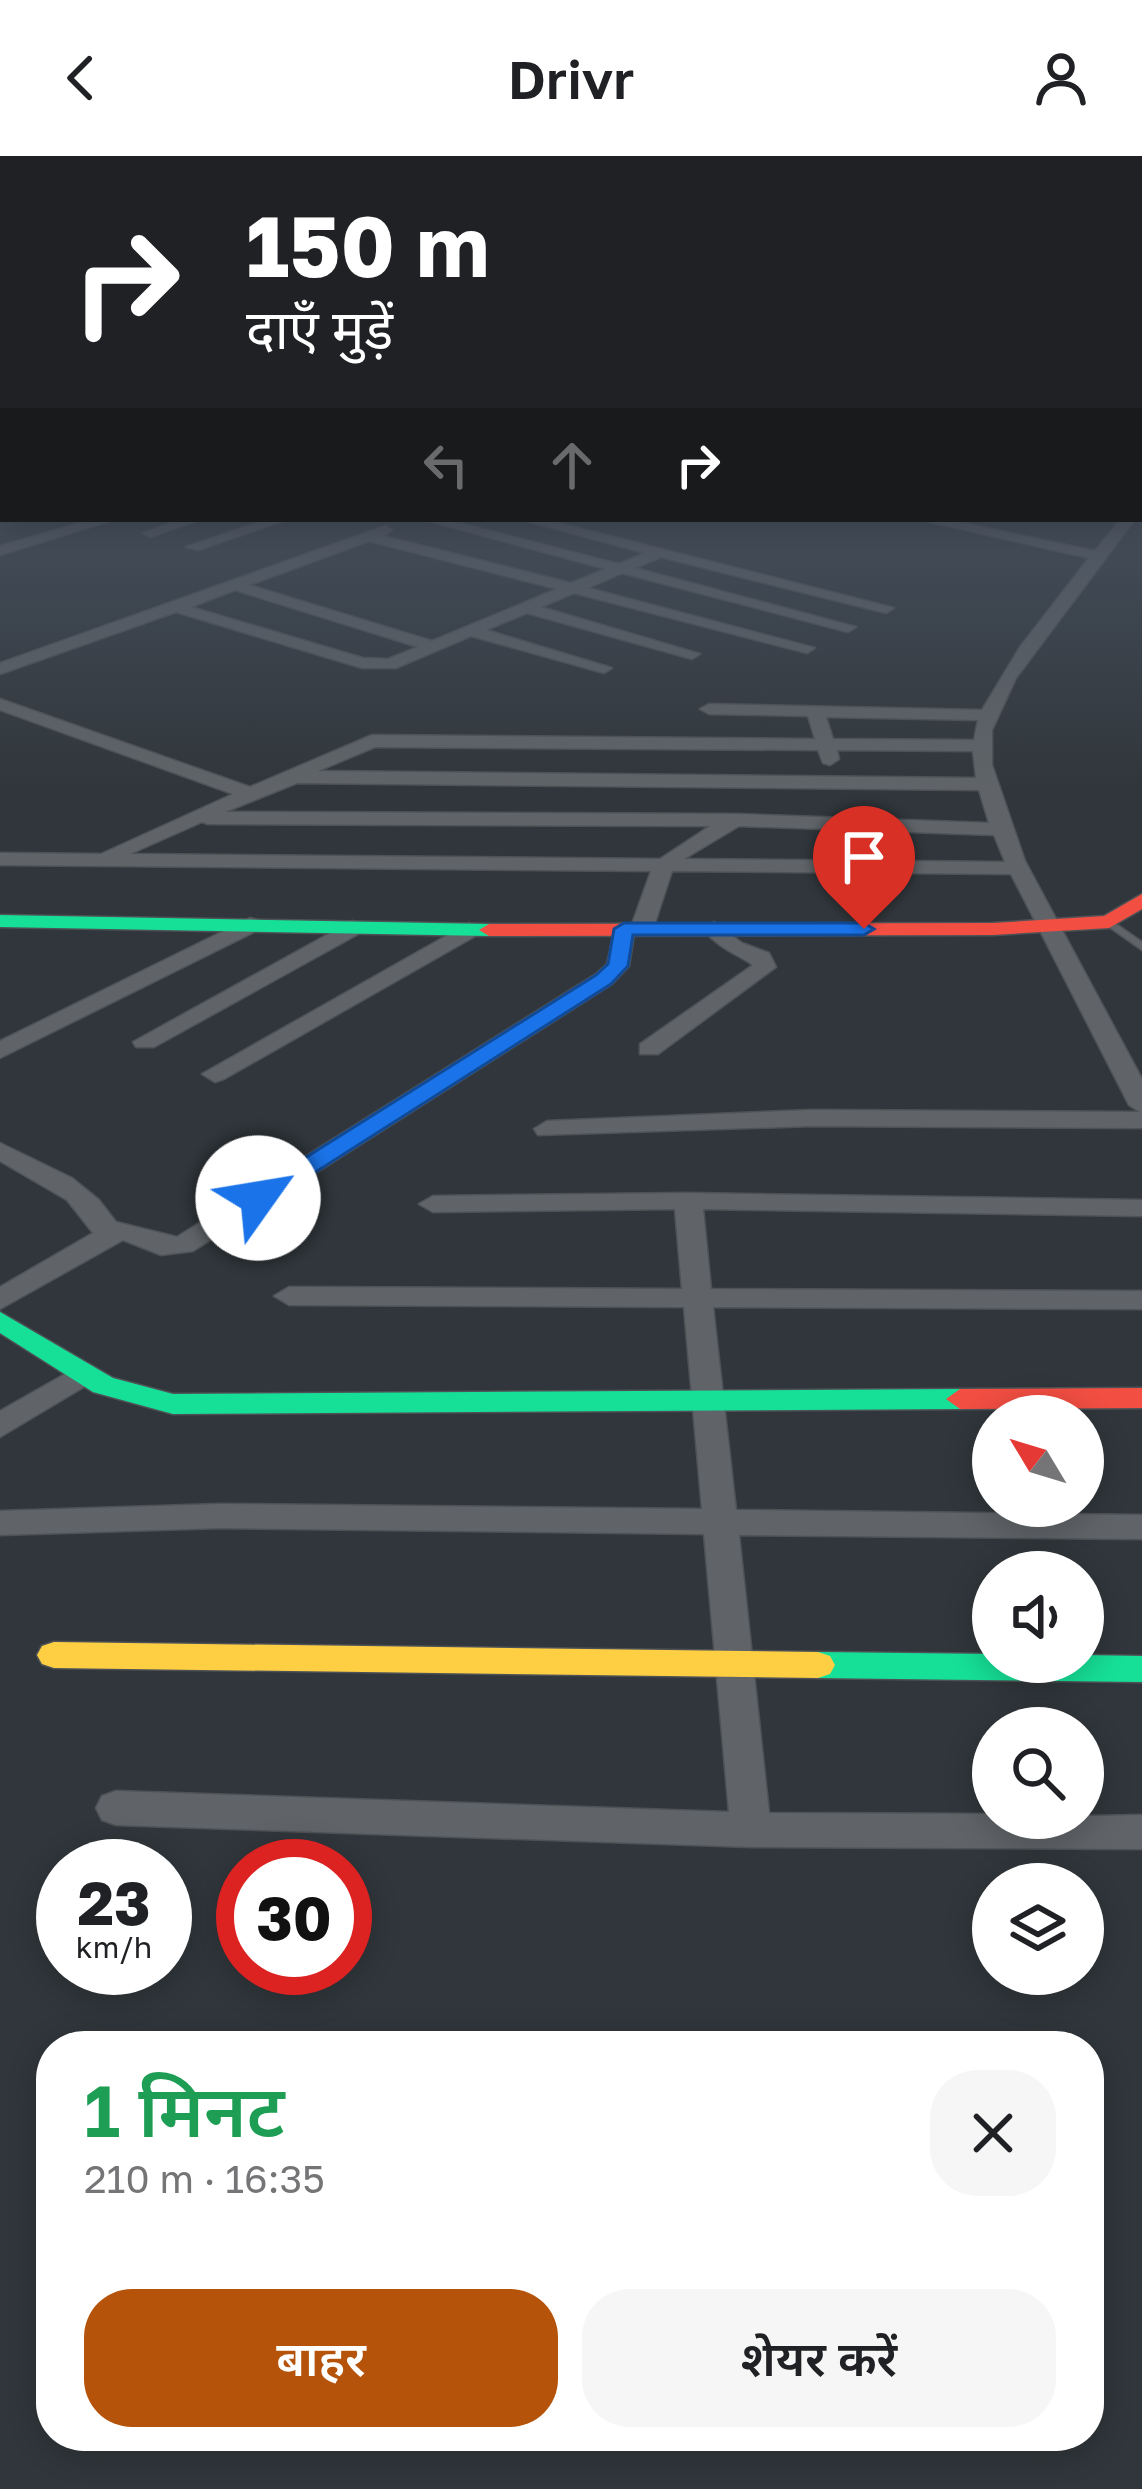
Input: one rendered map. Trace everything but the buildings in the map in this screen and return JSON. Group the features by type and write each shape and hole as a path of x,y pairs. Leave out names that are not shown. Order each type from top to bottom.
{"street":[{"path":"0,669 269,571"},
{"path":"517,571 807,649"},
{"path":"176,607 372,665 390,664 616,571"},
{"path":"622,571 848,627"},
{"path":"736,571 886,608"},
{"path":"1090,571 989,715 981,746 999,829 1142,1106"},
{"path":"232,585 434,646"},
{"path":"526,608 692,654"},
{"path":"471,631 604,668"},
{"path":"0,704 248,794"},
{"path":"710,709 989,715"},
{"path":"0,1300 108,1234 131,1230 161,1246 183,1245 604,979 618,966 661,865 808,781 830,762 829,745 815,710"},
{"path":"100,860 358,744 385,740 981,746"},
{"path":"285,777 987,784"},
{"path":"194,818 737,820 999,829"},
{"path":"0,860 1018,868"},
{"path":"0,921 469,930 1051,926 1109,922 1142,899"},
{"path":"0,1051 250,925"},
{"path":"145,1042 352,928"},
{"path":"649,1049 765,967 761,958 734,947 714,929"},
{"path":"215,1074 469,930"},
{"path":"547,1129 812,1118 1142,1120"},
{"path":"0,1151 83,1200 102,1218 108,1234"},
{"path":"433,1204 688,1201 1142,1208"},
{"path":"688,1201 751,1830"},
{"path":"289,1295 1142,1300"},
{"path":"0,1322 81,1375 140,1401 173,1404 1142,1397"},
{"path":"0,1426 81,1375"},
{"path":"0,1522 220,1516 1142,1527"},
{"path":"54,1655 1142,1669"},
{"path":"116,1808 751,1830 1142,1832"}],"lane":[{"path":"1109,922 1142,947"}],"traffic: fast":[{"path":"0,921 489,930"},
{"path":"0,1321 103,1385 173,1404 960,1399"},
{"path":"818,1665 1142,1669"}],"traffic: slow":[{"path":"54,1655 818,1665"}],"traffic: jam":[{"path":"489,930 993,929 1109,922 1142,900"},
{"path":"960,1399 1142,1398"}],"route":[{"path":"258,1198 604,979 618,966 624,929 864,929"}]}
